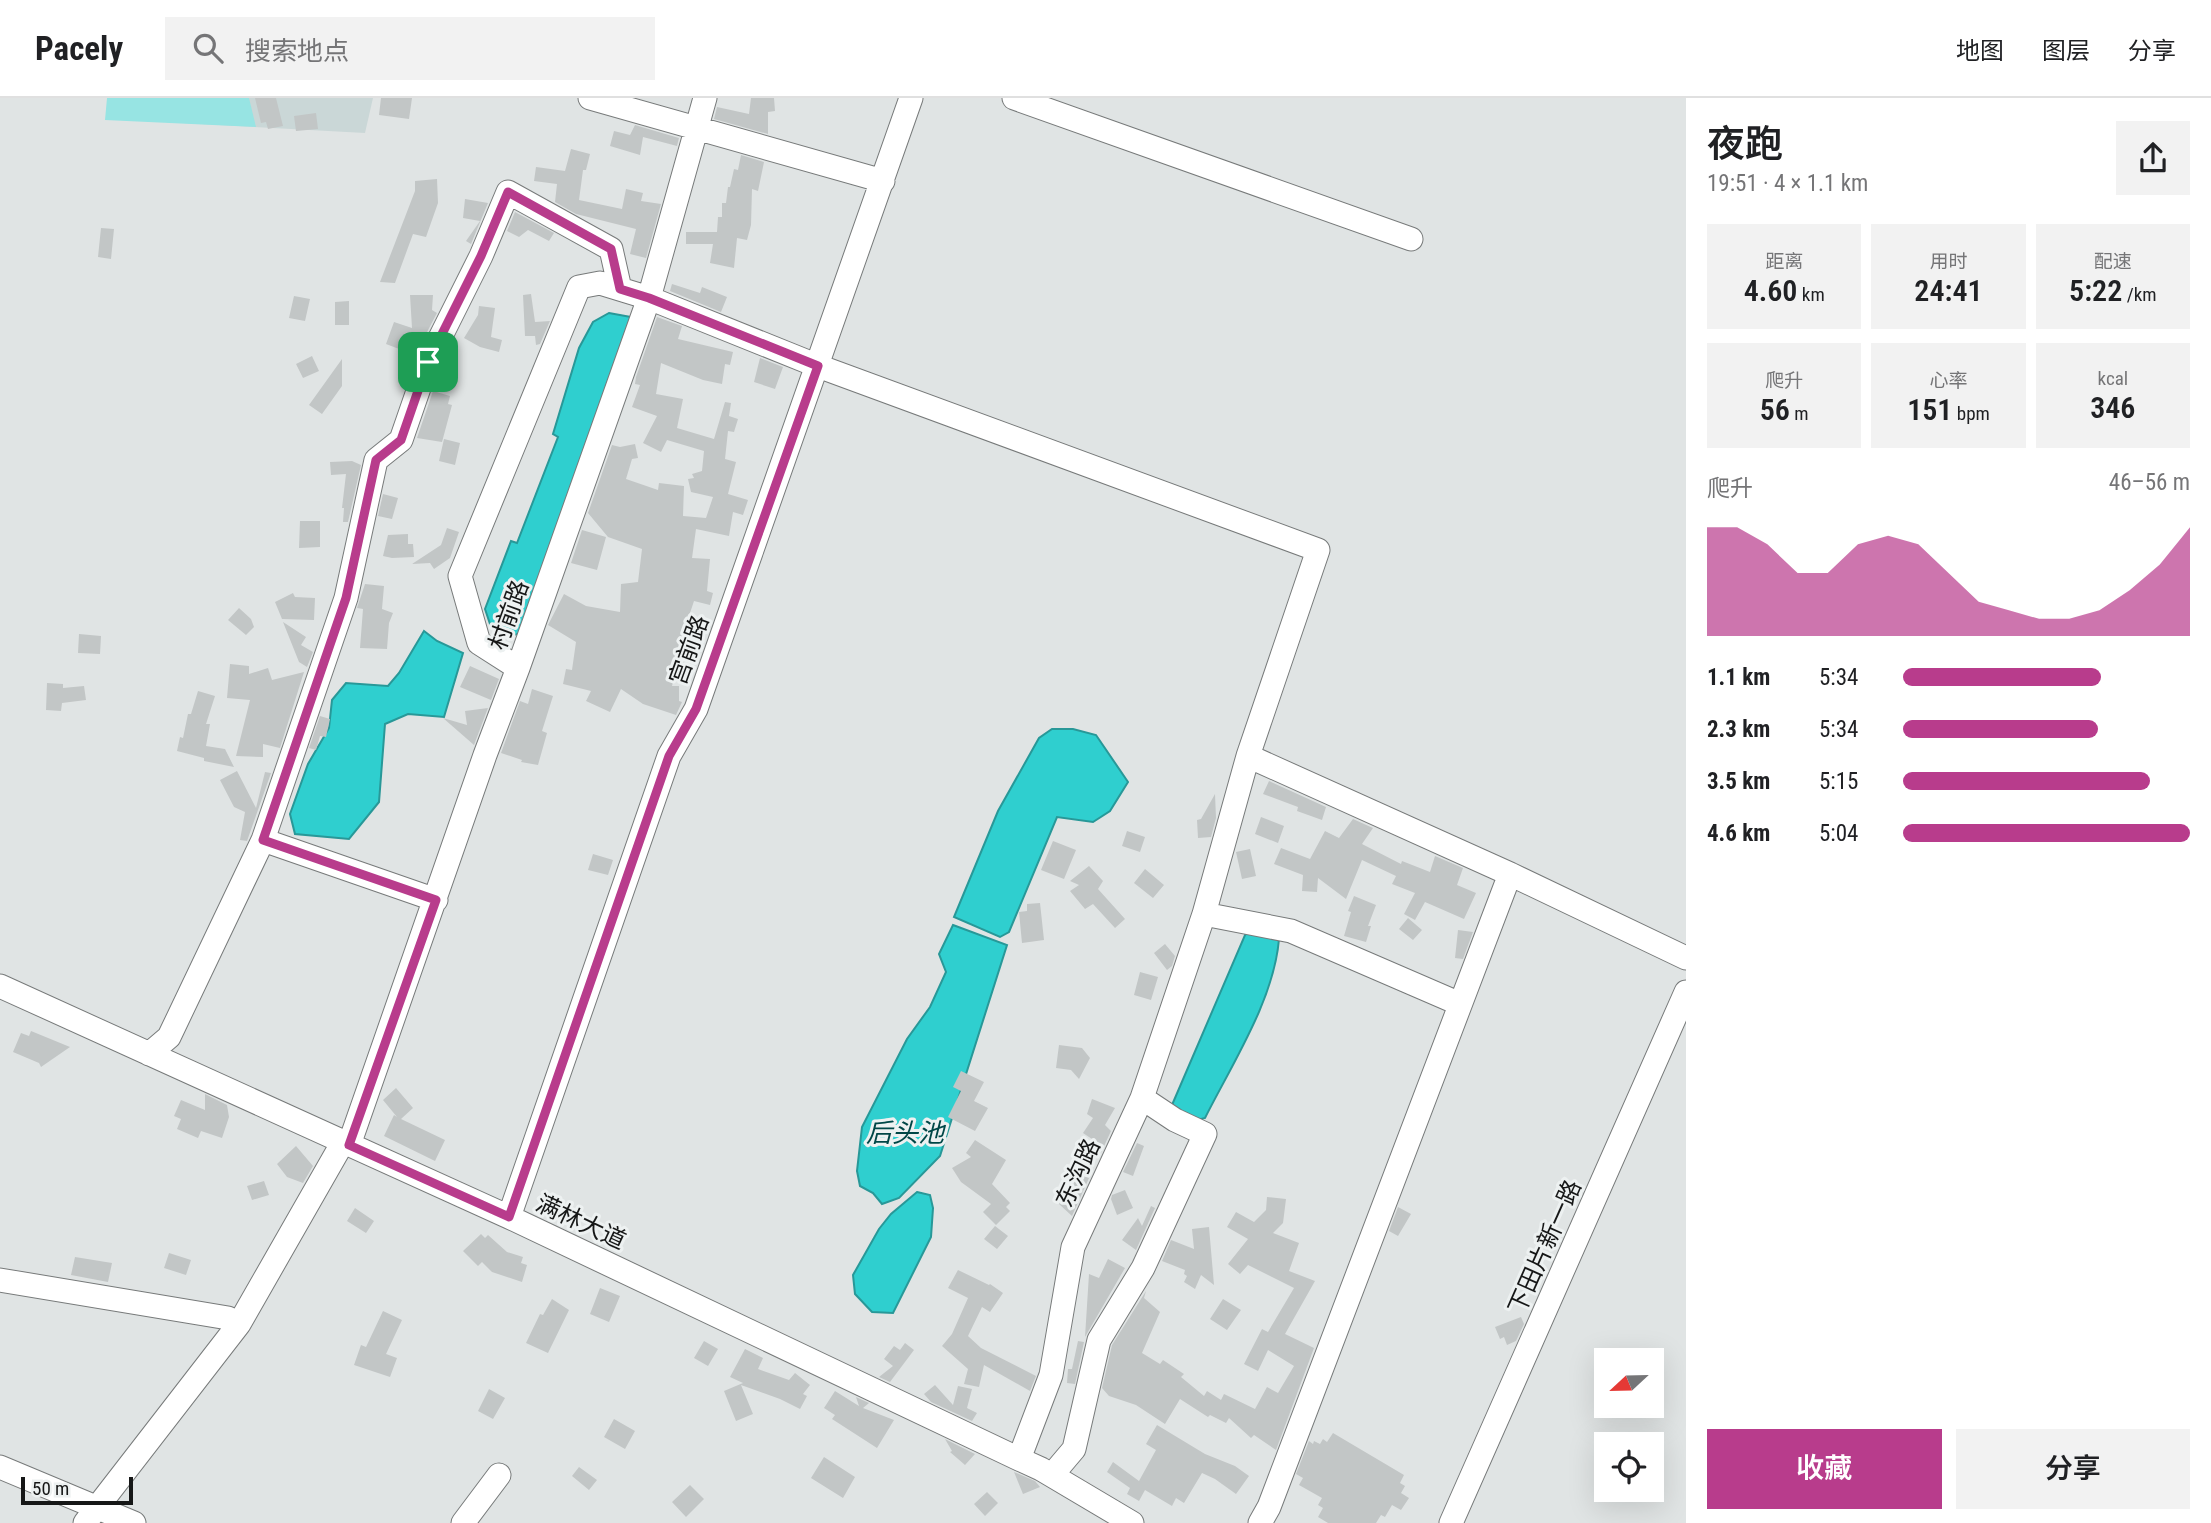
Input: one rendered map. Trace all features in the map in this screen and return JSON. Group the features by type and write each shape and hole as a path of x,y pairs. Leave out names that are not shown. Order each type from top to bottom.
{"street":[{"path":"590,98 883,181"},
{"name":"村前路","path":"91,1515 239,1324 346,1143 436,900 485,755 649,298 705,98"},
{"name":"宫前路","path":"509,1217 669,756 696,709 911,98"},
{"path":"1014,98 1410,239"},
{"path":"149,1054 169,1037 263,840 346,598 376,460 401,440 428,362 481,256 508,192 611,249 620,289"},
{"path":"518,668 479,643 460,576 579,287 600,283 649,298 818,366"},
{"name":"东沟路","path":"818,366 1318,550 1248,756 1204,914 1142,1098 1073,1247 1051,1375 1019,1459"},
{"path":"1248,756 1510,874 1686,958"},
{"path":"263,840 436,900"},
{"path":"1260,1523 1269,1507 1510,874"},
{"path":"1204,914 1291,931 1460,1004"},
{"name":"满林大道","path":"0,986 509,1217 1052,1475 1132,1523"},
{"name":"下田片新一路","path":"1451,1523 1686,992"},
{"path":"1052,1475 1074,1449 1098,1340 1143,1268 1205,1134 1175,1120 1142,1098"},
{"path":"0,1280 228,1318 239,1324"},
{"path":"0,1467 91,1515 134,1523"},
{"path":"463,1523 499,1475"}],"shaded area":[{"path":"107,98 249,98 256,127 105,120"},
{"path":"113,98 373,98 365,133 110,119"}],"water":[{"path":"609,313 631,317 524,634 503,635 490,624 485,609 511,541 517,543 558,437 553,434 579,348 593,322"},
{"path":"424,631 437,641 463,653 444,717 408,714 385,724 379,802 349,839 295,834 290,814 308,764 329,728 332,700 346,683 388,686"},
{"path":"1052,729 1073,729 1096,735 1128,782 1110,811 1093,822 1057,817 1009,932 1000,937 954,917 998,811 1039,738"},
{"name":"后头池","path":"953,925 1007,945 940,1156 899,1198 882,1204 873,1193 860,1186 857,1171 862,1127 907,1039 930,1007 946,972 939,954"},
{"path":"1249,931 1279,939 1269,985 1250,1031 1205,1118 1194,1121 1172,1105"},
{"path":"917,1192 930,1195 933,1208 931,1237 893,1313 872,1312 855,1294 853,1275 879,1229 891,1214"}],"building":[{"path":"255,98 276,98 283,126 268,129 266,122 261,123"},
{"path":"381,98 412,98 409,119 379,115"},
{"path":"751,98 774,98 775,111 768,112 768,134 714,119 717,107 749,114"},
{"path":"316,113 318,129 296,131 294,116"},
{"path":"635,125 679,138 677,146 643,137 640,155 610,146 614,131 630,135"},
{"path":"571,149 590,154 586,170 583,170 579,200 622,209 626,189 643,193 641,201 661,204 646,258 630,254 636,229 576,214 555,202 557,184 534,181 536,167 565,171"},
{"path":"741,155 764,162 758,191 752,189 751,225 747,240 737,238 734,268 710,263 713,244 686,244 686,232 717,232 718,217 722,217 722,203 726,203 728,187 734,169 738,170"},
{"path":"437,179 438,203 426,237 413,234 395,283 380,282 415,191 415,181"},
{"path":"465,199 488,203 471,244 466,241 480,221 463,218"},
{"path":"515,212 554,233 549,241 528,230 519,237 507,231"},
{"path":"101,228 114,229 111,259 98,257"},
{"path":"672,284 700,293 702,287 727,297 721,312 670,291"},
{"path":"531,294 535,322 550,321 540,344 536,345 535,336 525,336 523,295"},
{"path":"410,295 433,295 432,310 437,313 415,355 386,344 394,322 412,328"},
{"path":"294,296 310,299 305,321 289,318"},
{"path":"349,301 349,325 335,325 335,302"},
{"path":"479,306 495,308 491,337 502,340 499,352 480,347 464,338 478,315"},
{"path":"657,317 682,326 678,339 733,352 730,365 725,364 722,384 703,380 661,363 656,394 683,399 677,428 714,439 725,402 731,403 729,416 738,419 734,432 728,431 725,459 736,462 728,494 748,500 743,515 733,512 729,536 696,529 692,558 710,559 707,591 713,593 710,605 694,601 683,634 689,636 685,652 681,651 672,686 679,686 679,701 682,702 676,715 643,704 621,689 610,712 586,701 591,691 563,684 566,669 572,670 576,642 548,625 564,594 586,606 620,612 621,584 638,582 642,549 608,537 588,513 612,445 620,447 635,444 638,458 632,459 626,479 658,490 659,483 684,486 683,516 706,518 713,497 691,492 688,479 694,478 692,474 702,471 704,451 667,440 661,452 643,443 657,416 632,407 640,385 635,384 636,377"},
{"path":"312,356 319,371 303,378 296,364"},
{"path":"760,358 783,367 775,389 754,382"},
{"path":"342,359 342,386 322,414 309,405"},
{"path":"433,391 450,396 448,404 452,405 442,442 417,438"},
{"path":"444,439 460,443 455,465 439,461"},
{"path":"352,461 361,465 348,522 343,522 346,474 331,475 330,462"},
{"path":"383,494 398,498 392,519 378,516"},
{"path":"300,521 320,521 320,547 299,548"},
{"path":"447,528 459,532 450,558 434,569 430,563 412,564 441,545"},
{"path":"582,530 606,537 597,570 571,563"},
{"path":"408,534 408,544 413,544 414,557 383,556 388,535"},
{"path":"365,584 384,586 382,609 393,613 389,623 387,649 360,648 363,609 357,608"},
{"path":"293,593 295,597 315,598 314,620 282,619 275,602"},
{"path":"239,608 251,619 254,627 246,635 228,620"},
{"path":"283,622 306,637 301,645 313,652 307,667 299,662"},
{"path":"79,634 101,636 100,654 78,653"},
{"path":"230,664 249,666 249,674 268,668 272,680 304,672 280,748 263,744 263,757 236,756 250,700 227,698"},
{"path":"470,666 499,679 491,700 460,687"},
{"path":"47,683 63,684 63,688 84,686 86,700 62,703 61,711 46,710"},
{"path":"532,689 553,696 542,731 547,733 538,765 521,762 522,760 501,753 520,701 528,704"},
{"path":"198,691 215,696 206,724 210,724 206,746 225,749 234,767 204,761 204,758 177,751"},
{"path":"488,708 474,745 443,718 467,725 465,711"},
{"path":"320,716 330,719 326,737 320,736 316,750 309,748"},
{"path":"237,771 256,808 265,772 271,773 247,841 240,840 245,812 234,807 220,780"},
{"path":"1269,781 1326,807 1322,820 1297,811 1298,807 1263,794"},
{"path":"1215,794 1216,818 1211,837 1198,838 1197,820 1201,819"},
{"path":"1261,817 1284,826 1278,843 1255,834"},
{"path":"1353,819 1373,828 1362,844 1401,864 1402,861 1430,872 1435,856 1463,868 1457,885 1476,893 1464,919 1425,902 1415,920 1404,914 1415,893 1392,884 1396,876 1362,860 1346,899 1318,878 1317,892 1302,891 1303,875 1274,864 1281,848 1310,859 1325,831 1339,838"},
{"path":"1127,831 1145,837 1140,852 1122,846"},
{"path":"1053,841 1076,850 1064,879 1041,870"},
{"path":"1250,849 1256,876 1242,879 1236,852"},
{"path":"593,854 613,860 608,875 588,870"},
{"path":"1089,866 1103,881 1098,889 1125,919 1115,928 1093,904 1085,909 1070,891 1079,885 1070,881"},
{"path":"1145,869 1164,885 1153,898 1134,883"},
{"path":"1354,896 1376,905 1368,926 1371,926 1366,942 1344,936 1351,912 1348,911"},
{"path":"1040,903 1044,940 1022,943 1019,912 1027,911 1027,904"},
{"path":"1408,918 1422,930 1413,940 1399,929"},
{"path":"1458,930 1473,932 1463,959 1455,958"},
{"path":"1165,944 1175,956 1172,966 1167,970 1154,953"},
{"path":"1140,972 1158,977 1151,1000 1134,995"},
{"path":"31,1031 70,1047 41,1067 39,1063 13,1052 21,1033 29,1036"},
{"path":"1059,1045 1082,1048 1090,1058 1079,1079 1071,1070 1056,1068"},
{"path":"961,1071 984,1082 974,1101 988,1108 975,1131 948,1117 961,1091 953,1087"},
{"path":"396,1088 413,1108 401,1119 445,1140 435,1161 384,1136 394,1115 397,1117 383,1100"},
{"path":"205,1094 227,1105 229,1117 222,1138 201,1131 198,1138 177,1129 181,1119 174,1116 181,1100 205,1110"},
{"path":"1092,1099 1115,1108 1105,1125 1111,1131 1099,1157 1088,1144 1092,1139 1083,1133 1093,1118 1087,1114"},
{"path":"975,1140 1006,1160 992,1184 1010,1203 1006,1207 1010,1211 996,1225 983,1212 991,1204 961,1182 952,1168 971,1157 966,1153"},
{"path":"1137,1143 1144,1146 1133,1176 1123,1172"},
{"path":"296,1146 313,1166 303,1183 287,1177 277,1164"},
{"path":"1077,1174 1089,1178 1072,1216 1059,1204 1072,1189"},
{"path":"264,1181 269,1195 252,1200 247,1186"},
{"path":"1125,1190 1133,1208 1117,1215 1112,1195"},
{"path":"1267,1197 1286,1199 1283,1223 1273,1233 1299,1243 1289,1271 1315,1281 1285,1334 1314,1348 1276,1450 1254,1435 1251,1438 1229,1418 1226,1423 1210,1415 1208,1417 1180,1399 1165,1424 1136,1405 1109,1396 1102,1388 1112,1345 1146,1291 1144,1298 1160,1312 1142,1353 1160,1364 1163,1360 1184,1374 1181,1377 1204,1396 1207,1391 1221,1400 1224,1394 1255,1409 1267,1387 1278,1393 1294,1366 1268,1350 1258,1371 1244,1364 1262,1329 1268,1332 1294,1288 1248,1265 1240,1274 1228,1264 1248,1239 1227,1227 1236,1212 1254,1222 1266,1210"},
{"path":"1151,1206 1155,1208 1136,1250 1122,1240 1138,1218 1142,1226"},
{"path":"1398,1207 1411,1214 1398,1236 1389,1231"},
{"path":"355,1208 374,1221 366,1233 347,1221"},
{"path":"995,1226 1008,1236 997,1249 984,1239"},
{"path":"1209,1227 1214,1285 1201,1275 1195,1289 1184,1282 1187,1276 1184,1274 1185,1270 1162,1261 1171,1240 1194,1249 1192,1229"},
{"path":"481,1234 485,1238 488,1235 507,1252 523,1257 521,1263 527,1265 522,1282 492,1272 482,1262 478,1266 463,1251"},
{"path":"169,1253 191,1260 186,1275 164,1268"},
{"path":"75,1257 112,1263 108,1282 71,1275"},
{"path":"1108,1259 1125,1268 1085,1337 1089,1274 1099,1278"},
{"path":"958,1270 1003,1293 990,1312 982,1307 968,1336 981,1348 1036,1376 1030,1391 984,1365 979,1387 964,1384 968,1369 942,1346 952,1334 968,1298 948,1288"},
{"path":"600,1288 620,1296 609,1322 590,1314"},
{"path":"552,1299 569,1310 548,1353 526,1343 540,1314 543,1315"},
{"path":"1223,1299 1241,1310 1227,1330 1210,1319"},
{"path":"383,1311 402,1320 386,1354 397,1358 390,1377 354,1365 361,1345 366,1347"},
{"path":"1521,1317 1524,1324 1516,1341 1507,1345 1504,1337 1500,1339 1495,1327"},
{"path":"704,1341 718,1349 708,1366 694,1358"},
{"path":"1078,1341 1084,1342 1075,1384 1067,1383 1068,1369 1072,1369"},
{"path":"905,1343 914,1350 890,1382 879,1377 893,1366 884,1359 894,1346 900,1350"},
{"path":"745,1349 763,1358 758,1369 789,1380 795,1373 810,1385 803,1394 807,1396 800,1409 741,1385 753,1414 736,1421 724,1391 743,1383 730,1377"},
{"path":"935,1385 953,1405 958,1386 972,1389 967,1408 977,1413 972,1421 931,1402 924,1394"},
{"path":"489,1389 505,1398 493,1419 478,1411"},
{"path":"835,1391 859,1406 856,1397 869,1403 863,1408 894,1420 877,1448 832,1419 835,1415 824,1408"},
{"path":"614,1419 635,1431 625,1449 604,1437"},
{"path":"1157,1425 1249,1476 1236,1494 1202,1473 1184,1503 1176,1498 1172,1506 1145,1490 1139,1501 1127,1494 1130,1488 1107,1472 1113,1462 1139,1481 1156,1450 1146,1444"},
{"path":"1333,1433 1404,1475 1400,1483 1405,1486 1401,1493 1409,1498 1401,1510 1392,1505 1385,1517 1381,1515 1376,1523 1328,1523 1318,1517 1323,1508 1318,1505 1322,1498 1299,1485 1303,1478 1296,1474 1309,1441 1320,1444 1323,1439 1327,1442"},
{"path":"945,1439 975,1454 965,1465 950,1452 952,1451"},
{"path":"824,1457 855,1477 843,1498 811,1478"},
{"path":"579,1467 597,1480 589,1490 572,1476"},
{"path":"1014,1472 1035,1481 1040,1487 1023,1494"},
{"path":"690,1485 704,1499 686,1517 672,1502"},
{"path":"987,1492 998,1503 985,1516 974,1504"}],"route":[{"path":"508,192 611,249 620,289 649,298 818,366 696,709 669,756 509,1217 349,1145 436,900 263,840 346,598 376,460 401,440 428,362 481,256 508,192"}]}
